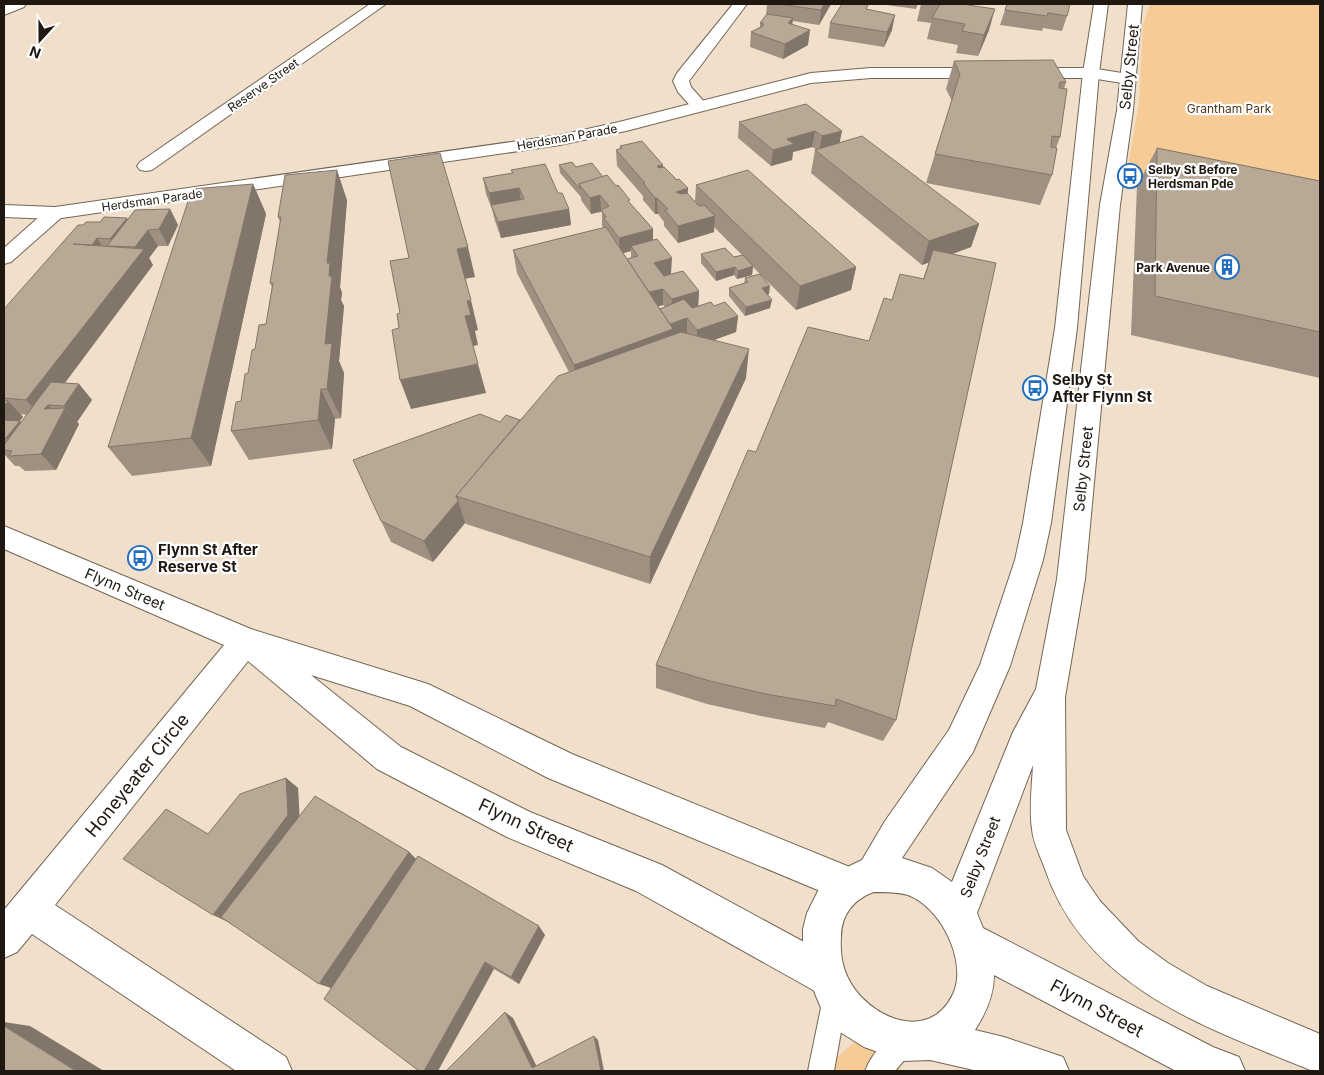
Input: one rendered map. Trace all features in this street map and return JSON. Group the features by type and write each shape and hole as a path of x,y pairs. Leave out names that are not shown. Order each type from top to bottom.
{"main road":[{"path":"4,11 19,4"},
{"name":"Reserve Street","path":"146,166 380,4"},
{"path":"700,106 684,89 681,81 682,76 740,4"},
{"path":"1049,1071 1004,1057 877,1034 853,1017 831,985 821,950 824,923 833,901 862,880 961,741 996,666 1029,560 1037,523 1066,328 1091,73 1101,4"},
{"name":"Selby Street","path":"964,929 1029,732 1051,692 1071,579 1110,205 1128,78 1135,4"},
{"name":"Herdsman Parade","path":"4,211 55,213 560,140 620,127 791,82 838,75 871,73 1091,73 1128,78"},
{"path":"4,258 55,213"},
{"name":"Flynn Street","path":"4,536 246,641 417,694 560,766 862,880"},
{"name":"Flynn Street","path":"246,641 389,758 519,825 649,878 831,985"},
{"name":"Honeyeater Circle","path":"4,939 246,641"},
{"path":"1051,692 1049,830 1069,887 1087,914 1125,954 1154,977 1192,1000 1320,1054"},
{"path":"862,880 897,875 919,881 940,896 964,929 975,967 974,991 968,1006 965,1013 950,1030 917,1041"},
{"path":"29,910 272,1071"},
{"name":"Flynn Street","path":"964,929 1206,1065 1225,1071"}],"lane":[{"path":"821,1071 831,985"},
{"path":"878,1071 917,1041"}],"green space":[{"name":"Grantham Park","path":"1150,4 1320,4 1320,226 1125,184 1139,102 1143,25"},
{"path":"870,1027 902,1071 823,1071"}],"building":[{"path":"779,4 824,4 821,10"},
{"path":"842,4 868,5 866,9 895,15 887,32 830,23"},
{"path":"940,4 968,4 995,9 984,35 962,31 965,24 932,18"},
{"path":"1007,4 1070,4 1067,16 1048,13 1047,16 1005,10"},
{"path":"767,14 793,18 788,23 810,30 785,44 751,32 763,26 763,23 760,23"},
{"path":"1053,60 1066,82 1060,82 1059,88 1067,89 1060,137 1052,136 1051,147 1057,148 1052,175 935,154 960,74 954,61"},
{"path":"806,104 842,131 822,136 815,131 787,139 794,144 773,150 739,122"},
{"path":"862,136 979,224 929,241 815,150"},
{"path":"642,141 663,165 657,166 659,168 664,167 688,188 676,192 681,194 687,193 699,206 704,205 715,216 678,226 665,210 668,209 655,198 643,183 645,183 616,150 622,148 620,146"},
{"name":"Park Avenue","path":"1157,148 1320,181 1320,332 1155,296"},
{"path":"440,153 468,247 457,249 471,300 467,301 471,315 465,316 478,364 400,380 392,330 399,328 397,314 400,313 390,261 409,258 388,161"},
{"path":"572,162 576,167 592,163 603,177 579,184 580,189 559,165"},
{"path":"545,164 558,193 562,193 569,209 498,222 491,205 524,199 519,188 489,193 483,178 513,173 511,170"},
{"path":"337,170 327,263 330,263 329,276 332,276 325,344 332,343 327,389 321,389 318,420 231,431 236,402 241,401 245,374 248,373 252,350 255,349 259,325 266,324 273,283 270,283 281,217 278,217 285,175"},
{"path":"748,170 856,267 800,286 696,185"},
{"path":"607,175 616,186 618,185 630,200 628,201 653,229 619,238 604,218 606,217 601,210 609,206 600,195 590,198 579,184"},
{"path":"253,184 191,438 108,447 192,189"},
{"path":"170,209 159,229 148,230 135,247 107,246 135,210"},
{"path":"104,217 127,218 110,239 97,238 92,245 73,244 144,249 26,400 4,398 4,309 78,225 83,225 86,222 100,222"},
{"path":"606,227 673,329 574,365 513,250"},
{"path":"657,239 672,258 654,263 664,276 683,271 699,291 672,299 663,289 649,292 627,259 638,256 631,246"},
{"path":"725,248 734,257 743,255 753,266 738,271 735,267 716,272 701,254"},
{"path":"933,250 996,263 896,720 836,699 835,706 766,694 710,681 656,665 748,450 756,452 808,327 869,341 884,298 892,300 900,274 924,279"},
{"path":"760,274 770,286 762,288 772,300 746,307 729,288 748,282 745,278"},
{"path":"684,299 692,308 711,302 714,306 725,302 738,316 697,330 687,318 670,324 660,309"},
{"path":"681,332 749,349 650,557 456,496 558,376"},
{"path":"51,382 79,384 64,406 48,405 44,409 65,408 41,454 9,456 12,451 4,450 4,445"},
{"path":"480,414 500,422 506,415 520,420 456,496 458,501 424,541 381,521 353,460"},
{"path":"4,420 20,421 6,438 4,438"},
{"path":"286,778 288,815 213,915 123,859 166,809 208,834 240,794"},
{"path":"315,796 409,852 319,984 221,917"},
{"path":"418,856 539,926 511,977 485,962 424,1071 419,1071 324,999"},
{"path":"505,1012 532,1068 594,1036 601,1071 446,1071"},
{"path":"4,1026 76,1071 4,1071"}],"place":[{"name":"Selby St Before Herdsman Pde","path":"1130,176"},
{"name":"Park Avenue","path":"1227,267"},
{"name":"Selby St After Flynn St","path":"1035,388"},
{"name":"Flynn St After Reserve St","path":"140,558"}]}
